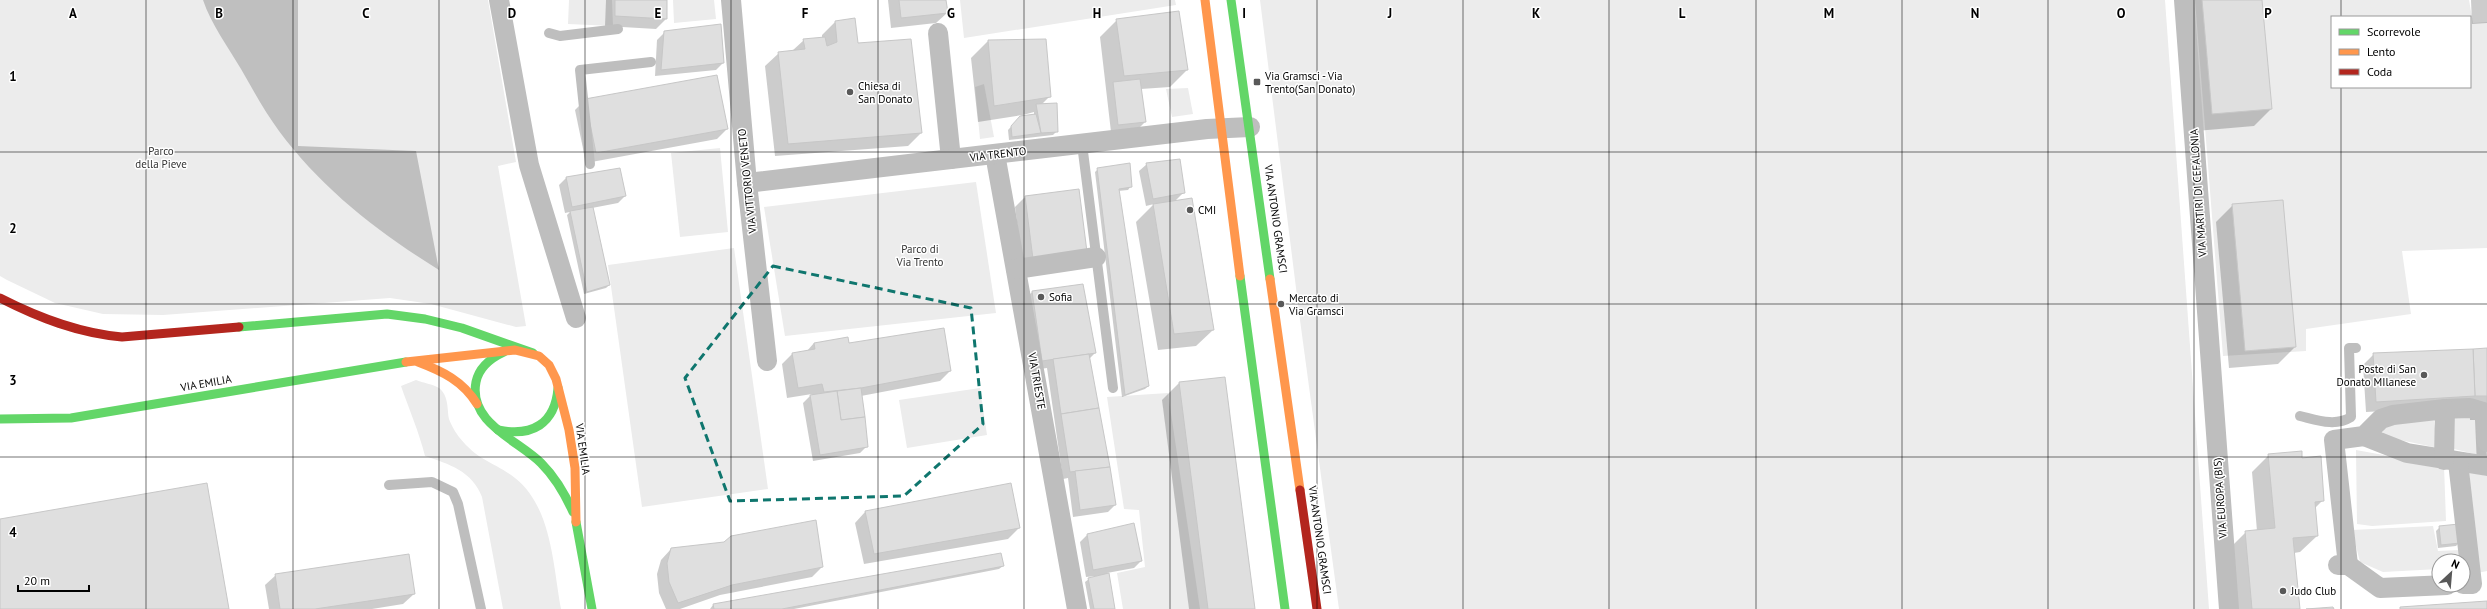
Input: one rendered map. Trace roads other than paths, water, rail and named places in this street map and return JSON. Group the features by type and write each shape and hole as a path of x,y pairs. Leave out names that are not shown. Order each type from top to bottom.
{"main road":[{"path":"1205,0 1222,129 1224,162 1285,609"},
{"name":"VIA ANTONIO GRAMSCI","path":"1231,0 1317,609"},
{"path":"0,298 48,322 96,335 122,337 387,314 427,319 462,328 533,353"},
{"name":"VIA EMILIA","path":"477,404 475,388 480,371 496,355 511,350"},
{"name":"VIA EMILIA","path":"0,419 71,418 345,372 416,362 511,350 533,353 549,365 557,381 570,430 575,468 576,520 592,609"},
{"name":"VIA EMILIA","path":"416,362 440,371 461,383 477,404 483,417 494,427 527,450 558,482 565,491 576,520"},
{"name":"VIA EMILIA","path":"494,427 516,434 526,432 540,426 549,418 556,406 558,397 557,381"}],"street":[{"path":"499,0 529,165 576,318"},
{"name":"VIA VITTORIO VENETO","path":"731,0 747,183 767,361"},
{"name":"VIA MARTIRI DI CEFALONIA","path":"2184,0 2212,387"},
{"path":"938,33 951,159"},
{"name":"VIA TRENTO","path":"747,183 1082,144 1250,127"},
{"name":"VIA TRIESTE","path":"995,154 1077,609"},
{"path":"1016,269 1096,257"},
{"name":"VIA EUROPA (BIS)","path":"2212,387 2229,609"},
{"path":"2364,436 2381,419 2393,415 2470,408 2486,413 2487,442"},
{"path":"2446,409 2451,461 2474,583"},
{"path":"2431,586 2380,588 2343,565 2334,440 2364,436 2407,453 2487,466"}],"lane":[{"path":"549,33 560,36 618,29"},
{"path":"590,164 580,70 651,62"},
{"path":"1082,144 1113,388"},
{"path":"2300,416 2324,422 2342,423 2351,417 2349,348 2356,348"},
{"path":"389,485 432,482 453,492 458,504 481,609"}],"place":[{"name":"Via Gramsci - Via Trento(San Donato)","path":"1257,82"},
{"name":"Chiesa di San Donato","path":"850,92"},
{"name":"CMI","path":"1190,210"},
{"name":"Sofia","path":"1041,297"},
{"name":"Mercato di Via Gramsci","path":"1281,304"},
{"name":"Poste di San Donato MIlanese","path":"2424,375"},
{"name":"Judo Club","path":"2283,591"}],"park label":[{"name":"Parco della Pieve","path":"161,157"},
{"name":"Parco di Via Trento","path":"920,255"}]}
